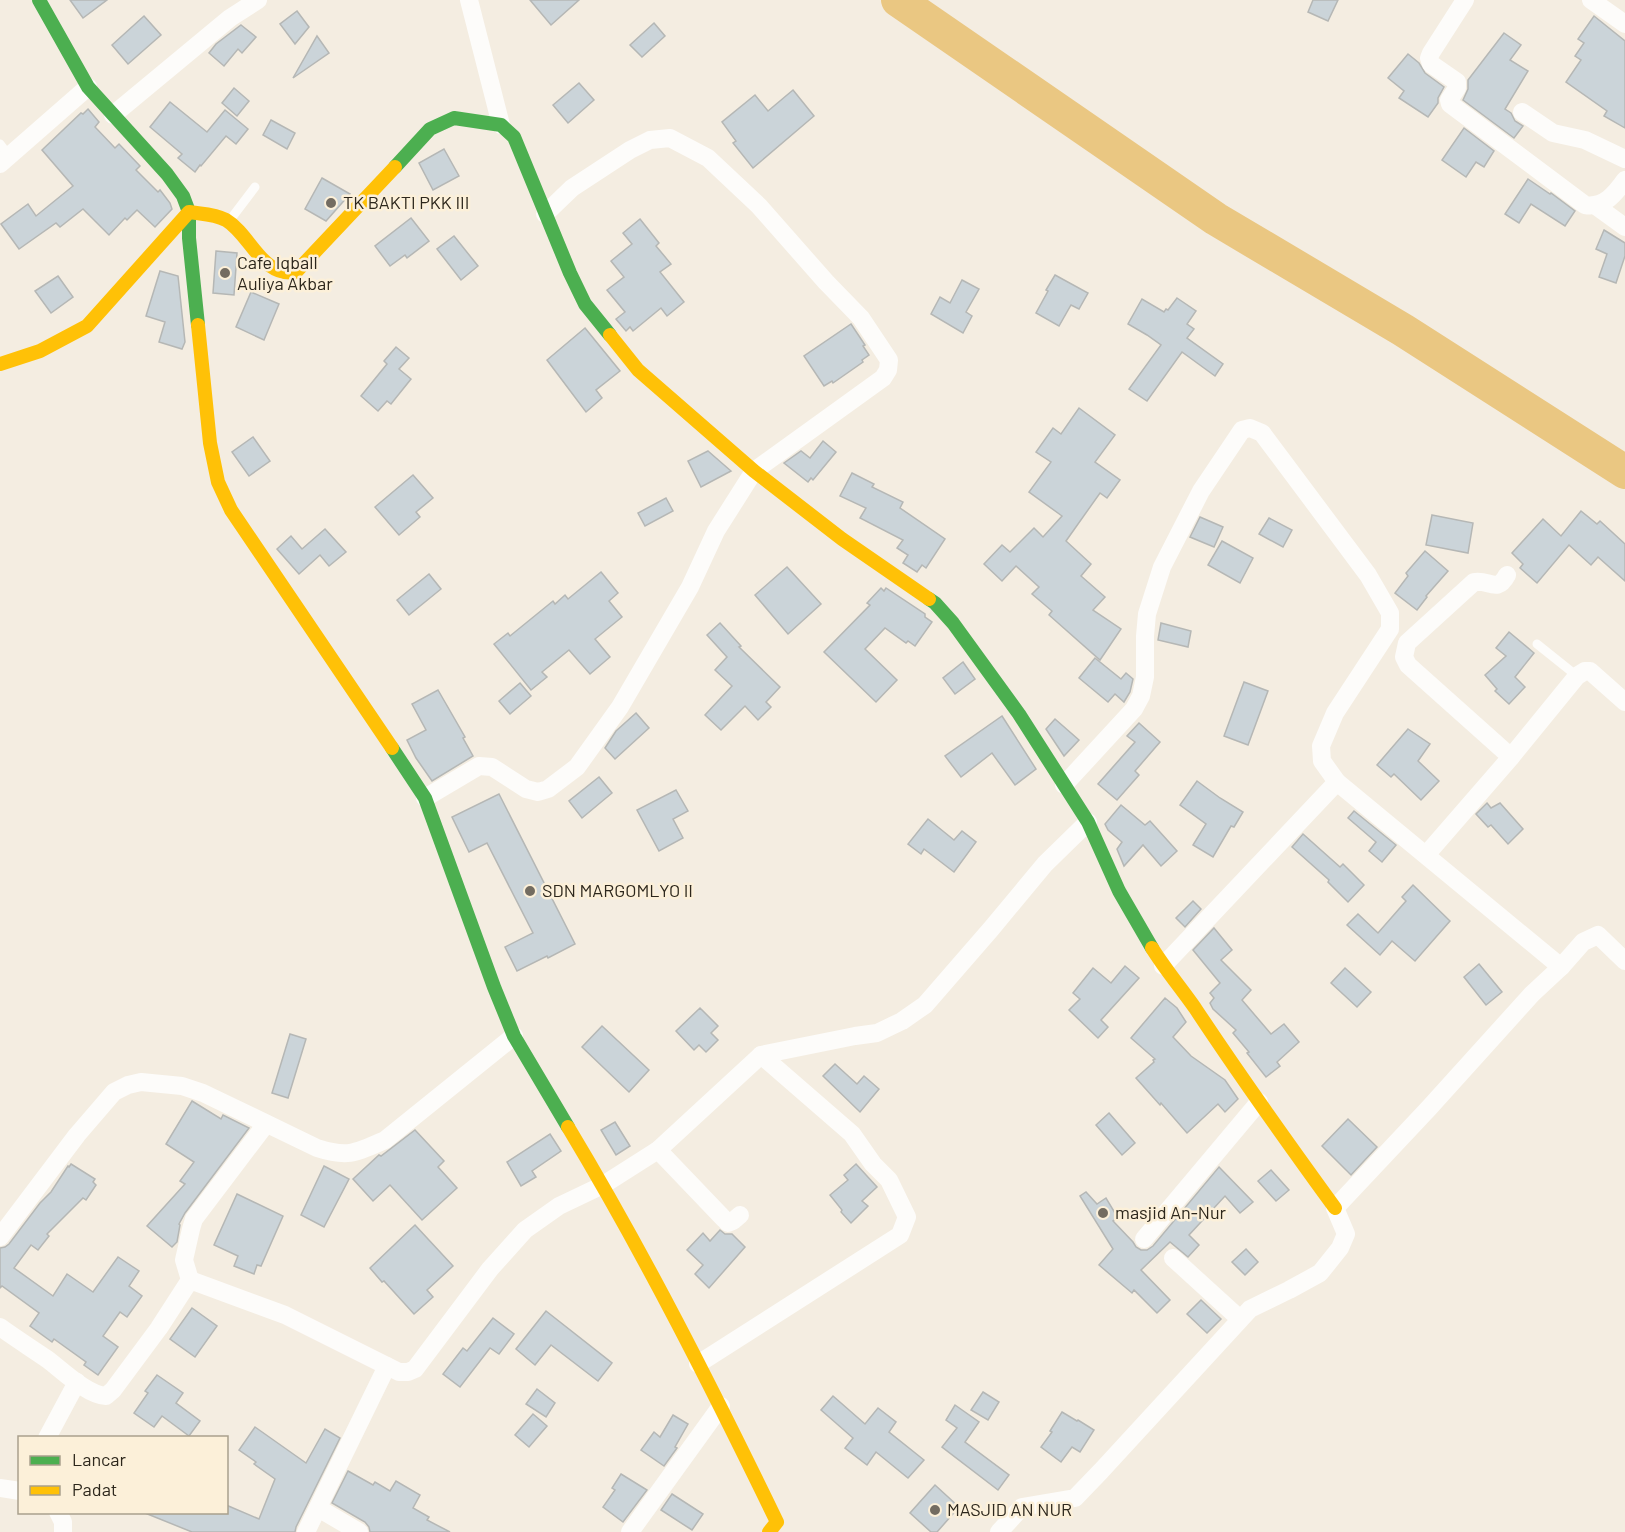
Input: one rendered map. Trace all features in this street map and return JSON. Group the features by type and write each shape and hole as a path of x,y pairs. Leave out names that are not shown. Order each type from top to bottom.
{"street":[{"path":"39,0 88,87 167,174 183,196 189,212 189,238 210,443 218,482 231,510 425,798 514,1036 603,1185 721,1407 779,1529"},
{"path":"469,0 501,125 514,137 585,304 638,370 754,471 842,539 935,603 953,623 1019,714 1088,822 1119,891 1163,966 1182,989 1335,1208 1346,1234 1340,1248 1320,1274 1250,1309 1075,1498 1022,1508 999,1532"},
{"path":"1465,0 1429,58 1431,64 1457,82 1457,88 1449,100 1450,104 1585,205 1602,204 1615,195 1625,180"},
{"path":"1591,0 1625,24"},
{"path":"113,115 248,2"},
{"path":"3,154 88,87"},
{"path":"1522,112 1553,133 1585,140 1625,159"},
{"path":"189,212 213,215 229,222 268,265 284,273 298,272 430,129 454,118 501,125"},
{"path":"425,798 479,766 492,767 526,789 538,792 548,789 577,767 620,707 690,587 716,531 754,471 883,378 888,370 889,360 861,318 759,206 708,158 670,138 650,140 630,150 572,188 545,214"},
{"path":"1596,206 1625,227"},
{"path":"0,364 40,351 87,326 189,212"},
{"path":"1064,785 1134,709 1141,696 1145,677 1147,614 1162,567 1201,491 1242,430 1250,428 1262,433 1368,575 1390,613 1390,629 1335,713 1321,746 1322,761 1337,782 1561,967"},
{"path":"1507,575 1500,585 1479,580 1474,582 1407,643 1404,657 1408,665 1511,757"},
{"path":"1426,855 1577,676 1590,671 1625,702"},
{"path":"1163,966 1337,782"},
{"path":"190,1280 285,1315 399,1372 415,1369 490,1269 525,1230 559,1206 603,1185 658,1150 761,1055 878,1033 902,1022 925,1005 1044,864 1088,822"},
{"path":"1335,1208 1532,994 1583,942 1598,935 1625,961"},
{"path":"0,1237 77,1135 114,1092 128,1084 141,1082 182,1086 203,1093 317,1148 332,1153 347,1154 385,1140 514,1036"},
{"path":"698,1364 900,1236 907,1217 889,1180 873,1164 852,1134 761,1055"},
{"path":"1144,1239 1259,1102"},
{"path":"0,1327 77,1383 100,1396 106,1396 113,1390 159,1328 190,1280 184,1260 194,1219 266,1124"},
{"path":"658,1150 724,1220 728,1223 740,1215"},
{"path":"1173,1258 1240,1319"},
{"path":"306,1532 387,1366"},
{"path":"48,1436 77,1383"},
{"path":"630,1532 721,1407"},
{"path":"318,1508 359,1532"},
{"path":"59,1514 63,1522 63,1532"}],"lane":[{"path":"229,222 255,187"},
{"path":"1537,644 1577,676"}],"building":[{"path":"70,0 107,0 83,18"},
{"path":"530,0 579,0 551,25"},
{"path":"1313,0 1338,0 1328,21 1308,12"},
{"path":"297,11 309,27 295,44 280,24"},
{"path":"144,16 161,35 128,64 112,45"},
{"path":"1594,16 1625,41 1625,128 1604,116 1607,111 1566,82 1581,60 1575,56 1584,43 1578,39"},
{"path":"654,23 665,36 642,57 630,45"},
{"path":"241,25 256,37 242,53 238,49 224,66 209,53 216,44"},
{"path":"1504,33 1521,45 1510,60 1528,71 1505,109 1511,113 1515,121 1523,126 1514,138 1463,100 1468,89 1468,80"},
{"path":"317,36 329,53 293,78"},
{"path":"1408,54 1419,63 1425,73 1444,87 1438,103 1428,117 1399,98 1404,91 1388,78"},
{"path":"579,83 594,100 568,123 553,105"},
{"path":"234,88 249,101 237,116 222,103"},
{"path":"793,90 814,116 753,168 733,143 736,141 722,122 755,95 768,111"},
{"path":"170,102 207,132 225,110 248,129 236,144 226,136 195,172 178,158 182,154 150,127"},
{"path":"88,109 99,122 95,127 115,148 119,144 140,166 136,170 158,192 160,190 172,209 155,227 137,210 127,220 125,218 109,235 83,209 60,227 56,223 19,249 1,224 28,204 36,216 73,186 42,150"},
{"path":"271,120 295,133 287,149 263,135"},
{"path":"1464,128 1494,151 1484,167 1476,162 1466,177 1442,160"},
{"path":"444,149 459,176 433,190 419,163"},
{"name":"TK BAKTI PKK III","path":"322,178 350,194 326,221 305,209"},
{"path":"1528,179 1575,211 1565,226 1531,204 1519,223 1505,214"},
{"path":"411,218 429,241 407,258 405,255 390,266 375,246"},
{"path":"640,219 659,243 656,246 671,264 660,272 684,302 667,316 661,308 633,331 630,327 626,331 616,319 625,312 607,290 624,277 611,261 632,244 623,233"},
{"path":"1604,230 1625,243 1625,256 1616,283 1599,277 1607,254 1596,249"},
{"path":"454,236 478,266 461,280 437,249"},
{"name":"Cafe Iqball Auliya Akbar","path":"216,251 237,253 234,295 213,293"},
{"path":"160,271 178,276 185,342 182,349 159,342 165,322 146,316"},
{"path":"1055,275 1088,293 1079,309 1071,305 1059,326 1036,313"},
{"path":"58,276 73,297 51,313 35,291"},
{"path":"962,280 979,289 966,312 972,316 963,333 931,314 940,297 950,303"},
{"path":"251,292 279,304 264,340 236,327"},
{"path":"1177,298 1196,311 1187,324 1194,329 1187,338 1223,364 1215,376 1182,352 1147,401 1129,389 1161,345 1128,324 1142,299 1164,312"},
{"path":"851,324 869,355 862,360 863,362 833,383 832,381 824,386 804,356"},
{"path":"585,328 620,371 596,390 602,398 586,412 547,360"},
{"path":"396,347 409,358 399,369 411,379 391,404 387,401 378,411 361,396 387,364 384,361"},
{"path":"1079,408 1115,435 1095,462 1120,480 1107,498 1100,493 1066,541 1091,564 1081,576 1105,597 1093,610 1121,629 1100,660 1049,615 1052,611 1032,594 1039,587 1016,566 1002,581 984,564 1002,545 1010,552 1034,528 1043,537 1062,516 1029,492 1051,462 1036,452 1053,428 1061,434"},
{"path":"253,437 270,461 249,476 232,452"},
{"path":"823,441 836,452 813,480 811,478 808,482 784,463 801,451 810,458"},
{"path":"708,451 731,471 701,487 688,461"},
{"path":"852,473 874,484 872,487 903,502 900,508 945,539 926,568 922,565 917,572 903,563 908,555 897,548 903,540 860,518 866,508 840,496"},
{"path":"413,475 433,498 416,512 420,517 399,535 375,507"},
{"path":"666,498 673,511 645,526 638,513"},
{"path":"1581,511 1597,524 1600,521 1625,544 1625,581 1598,557 1591,565 1569,545 1537,583 1520,568 1523,564 1512,553 1543,519 1561,536"},
{"path":"1432,515 1473,523 1468,553 1426,545"},
{"path":"1200,517 1223,527 1214,547 1190,537"},
{"path":"1269,518 1292,530 1283,547 1259,534"},
{"path":"325,529 346,552 329,566 320,555 299,574 277,549 291,536 302,549"},
{"path":"1222,541 1253,558 1240,583 1208,565"},
{"path":"1425,551 1448,571 1417,610 1395,593 1408,576 1406,573"},
{"path":"787,567 821,604 788,634 755,595"},
{"path":"601,572 618,593 609,601 622,617 595,639 610,657 590,674 569,650 542,672 547,677 531,690 494,644 508,633 510,636 553,601 555,604 565,595 568,599"},
{"path":"429,574 441,589 409,615 397,600"},
{"path":"881,588 884,591 886,588 925,614 925,617 932,622 915,646 908,641 906,643 885,628 865,649 897,680 876,702 824,652 870,605 867,603"},
{"path":"720,623 741,646 739,647 780,687 766,702 771,707 758,720 745,706 721,730 705,715 732,686 715,670 727,657 707,635"},
{"path":"1161,623 1191,631 1188,647 1158,640"},
{"path":"1509,632 1534,653 1515,677 1525,687 1509,704 1495,691 1497,689 1485,675 1506,656 1496,648"},
{"path":"1095,658 1121,679 1126,673 1133,679 1130,692 1124,702 1115,694 1108,702 1079,678"},
{"path":"963,662 975,679 955,694 943,678"},
{"path":"1244,682 1268,691 1248,745 1224,736"},
{"path":"520,683 531,696 510,714 499,701"},
{"path":"438,690 465,737 463,738 473,756 432,781 407,740 426,730 412,704"},
{"path":"636,713 649,728 615,759 605,748 616,731"},
{"path":"1002,716 1036,769 1015,785 992,753 961,777 945,756"},
{"path":"1055,719 1079,740 1064,756 1046,729"},
{"path":"1139,723 1160,742 1135,771 1139,775 1117,800 1098,784 1135,742 1127,736"},
{"path":"1408,729 1430,744 1418,761 1439,781 1421,800 1394,774 1391,777 1377,765"},
{"path":"599,777 612,793 582,818 569,801"},
{"path":"1197,781 1243,812 1234,827 1231,826 1213,857 1193,845 1206,824 1180,805"},
{"path":"676,790 688,811 673,819 683,838 659,851 637,810"},
{"name":"SDN MARGOMLYO II","path":"499,794 575,944 517,971 505,947 533,933 487,843 469,852 452,817"},
{"path":"1487,803 1491,808 1500,803 1523,829 1508,844 1491,825 1488,827 1476,814"},
{"path":"1121,805 1145,825 1150,821 1177,851 1161,866 1143,845 1124,866 1117,849 1122,842 1108,830 1105,824"},
{"path":"1354,811 1396,845 1382,862 1369,851 1376,842 1348,818"},
{"path":"928,819 954,840 962,831 976,842 954,872 924,849 921,854 908,844"},
{"path":"1303,834 1340,867 1343,864 1364,885 1348,902 1328,882 1329,880 1292,847"},
{"path":"1413,885 1450,921 1415,961 1392,941 1380,955 1347,925 1358,914 1378,933 1406,901 1402,897"},
{"path":"1193,901 1201,909 1185,927 1176,918"},
{"path":"1214,928 1232,950 1221,960 1251,990 1242,1000 1271,1034 1284,1024 1299,1042 1277,1062 1280,1066 1266,1077 1233,1033 1236,1030 1213,1009 1210,1003 1214,998 1210,993 1220,983 1193,950"},
{"path":"1479,964 1502,992 1486,1005 1464,977"},
{"path":"1125,966 1139,978 1101,1020 1108,1027 1098,1038 1069,1010 1080,999 1073,993 1093,968 1111,983"},
{"path":"1345,968 1371,992 1357,1007 1331,983"},
{"path":"1165,998 1177,1008 1186,1022 1173,1037 1191,1056 1225,1080 1238,1099 1225,1112 1218,1104 1187,1133 1136,1078 1155,1059 1131,1038"},
{"path":"700,1008 718,1026 711,1033 718,1040 706,1052 699,1045 694,1050 676,1031"},
{"path":"602,1026 649,1070 629,1092 582,1047"},
{"path":"290,1034 306,1039 288,1098 272,1093"},
{"path":"835,1064 857,1084 864,1076 879,1089 860,1112 823,1076"},
{"path":"192,1101 221,1119 223,1115 249,1128 185,1213 179,1224 177,1242 172,1247 147,1226 185,1184 180,1181 194,1162 166,1144"},
{"path":"1109,1113 1135,1143 1122,1155 1096,1125"},
{"path":"1348,1119 1377,1147 1351,1175 1322,1146"},
{"path":"615,1122 630,1146 616,1155 601,1130"},
{"path":"415,1130 444,1161 438,1167 457,1188 422,1220 390,1185 373,1201 353,1179 379,1155 381,1156"},
{"path":"550,1134 561,1151 532,1171 536,1177 521,1186 507,1162"},
{"path":"71,1164 95,1179 93,1182 96,1185 86,1200 83,1198 47,1234 49,1236 38,1250 31,1245 14,1268 53,1296 67,1274 93,1292 118,1257 139,1271 129,1286 142,1296 127,1317 120,1312 103,1336 118,1347 98,1375 84,1365 86,1362 54,1339 52,1342 30,1326 39,1313 2,1286 0,1288 0,1248 9,1244"},
{"path":"856,1164 877,1187 862,1201 868,1206 851,1223 830,1195 848,1180 844,1175"},
{"path":"324,1166 349,1179 324,1227 301,1215"},
{"path":"1219,1167 1253,1202 1240,1213 1225,1196 1189,1235 1199,1245 1188,1257 1170,1242 1141,1270 1170,1300 1157,1313 1134,1290 1132,1293 1099,1265 1113,1249 1080,1196 1086,1192 1097,1204 1106,1198 1118,1218 1113,1221 1136,1247 1147,1250 1153,1246"},
{"path":"1271,1170 1289,1190 1276,1201 1258,1181"},
{"path":"237,1194 283,1216 261,1266 257,1265 254,1274 234,1266 238,1256 214,1245"},
{"path":"415,1225 453,1266 427,1290 433,1297 414,1314 370,1268"},
{"path":"720,1230 725,1234 732,1234 745,1247 709,1288 695,1274 703,1265 687,1250 703,1233 710,1241"},
{"path":"1246,1249 1258,1262 1245,1275 1232,1262"},
{"path":"1201,1300 1221,1319 1207,1333 1187,1314"},
{"path":"192,1308 217,1326 195,1357 170,1339"},
{"path":"546,1311 612,1363 598,1381 551,1345 535,1365 516,1349"},
{"path":"493,1318 514,1334 499,1354 490,1348 460,1387 443,1374 463,1348 467,1351"},
{"path":"157,1375 183,1393 176,1403 200,1421 189,1436 162,1416 154,1427 134,1413 148,1393 145,1391"},
{"path":"537,1389 555,1403 546,1417 526,1404"},
{"path":"983,1392 999,1402 988,1420 971,1410"},
{"path":"833,1396 865,1424 878,1408 896,1422 889,1432 924,1460 908,1478 876,1452 867,1465 845,1448 853,1438 821,1410"},
{"path":"955,1405 979,1422 965,1442 1009,1475 998,1490 942,1447 957,1428 946,1420"},
{"path":"1062,1412 1094,1430 1080,1452 1072,1447 1061,1462 1041,1447"},
{"path":"533,1414 547,1426 529,1447 515,1435"},
{"path":"673,1415 688,1424 675,1447 677,1448 664,1466 641,1450 654,1432 660,1437"},
{"path":"255,1427 306,1463 325,1429 340,1438 295,1532 192,1532 147,1514 228,1514 228,1506 259,1519 275,1479 239,1450"},
{"path":"348,1471 373,1485 375,1482 390,1491 396,1481 420,1495 413,1508 429,1517 427,1520 450,1532 370,1532 365,1522 332,1503"},
{"path":"621,1474 647,1490 623,1522 603,1507 615,1490 612,1488"},
{"name":"MASJID AN NUR","path":"935,1485 959,1507 937,1532 931,1532 910,1513"},
{"path":"672,1494 703,1514 692,1530 661,1510"}],"waterway":[{"path":"898,0 1216,219 1403,330 1625,472"}],"traffic: fast":[{"path":"39,0 88,87 167,174 183,196 189,212 189,238 198,325"},
{"path":"395,167 430,129 454,118 501,125 514,137 585,304 610,335"},
{"path":"929,599 953,623 1019,714 1088,822 1119,891 1152,948"},
{"path":"392,748 425,798 514,1036 568,1127"}],"traffic: slow":[{"path":"0,364 40,351 87,326 189,212 213,215 226,220 274,269 296,272 395,167"},
{"path":"198,325 210,443 218,482 231,510 392,748"},
{"path":"610,335 638,370 754,471 842,539 929,599"},
{"path":"1152,948 1335,1208"},
{"path":"568,1127 651,1273 728,1422 777,1522 769,1532"}],"place":[{"name":"TK BAKTI PKK III","path":"331,203"},
{"name":"Cafe Iqball Auliya Akbar","path":"225,273"},
{"name":"SDN MARGOMLYO II","path":"530,891"},
{"name":"masjid An-Nur","path":"1103,1213"},
{"name":"MASJID AN NUR","path":"935,1510"}]}
